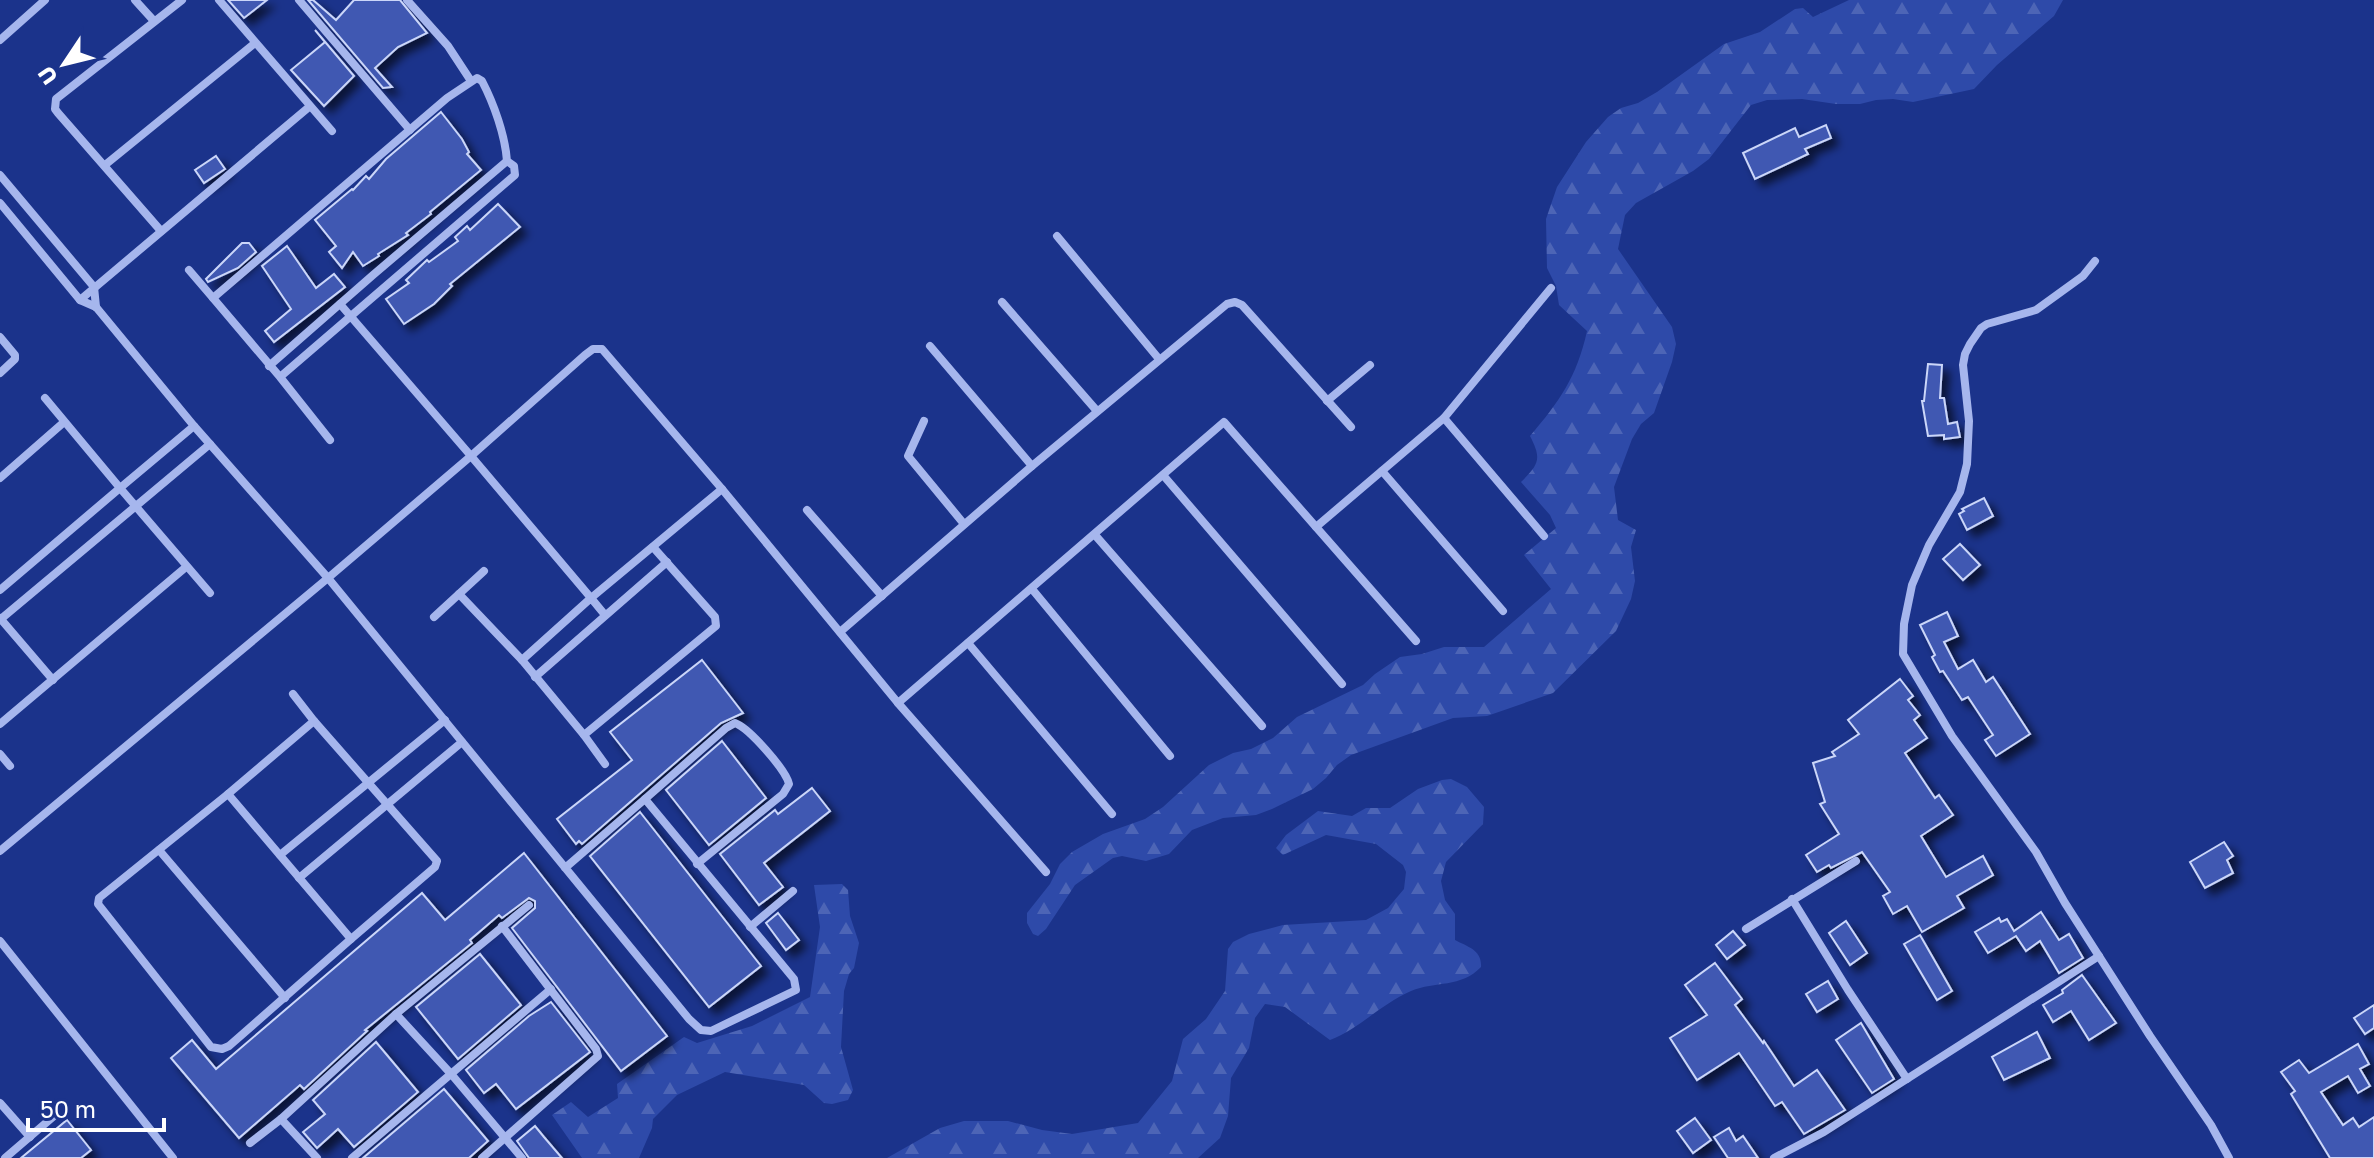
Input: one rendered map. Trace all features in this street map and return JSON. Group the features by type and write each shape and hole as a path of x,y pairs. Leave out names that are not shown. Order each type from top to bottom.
{"street":[{"path":"0,40 45,0"},
{"path":"135,0 154,21"},
{"path":"161,231 55,109 56,99 182,0"},
{"path":"219,0 332,131"},
{"path":"299,0 410,130"},
{"path":"407,0 448,46 471,81"},
{"path":"105,165 255,43"},
{"path":"213,298 471,81 477,78 484,85 498,121 507,161 514,166 515,175 280,377"},
{"path":"80,300 309,107"},
{"path":"269,366 507,161"},
{"path":"0,175 94,287 96,307"},
{"path":"0,203 80,300 96,307 194,426 328,578 689,1019 706,1032 796,990 794,979 645,799"},
{"path":"1057,236 1159,359"},
{"path":"2095,261 2083,276 2049,302 2024,315 1987,324 1970,344 1963,365 1969,421 1967,464 1960,492 1929,545 1912,585 1903,654 1952,736 2036,852 2229,1158"},
{"path":"189,270 330,440"},
{"path":"1316,527 1444,418 1551,288"},
{"path":"1002,302 1097,411"},
{"path":"840,632 1032,466 1227,304 1235,302 1242,305 1351,427"},
{"path":"340,304 605,615"},
{"path":"0,373 15,359 1,340"},
{"path":"930,346 1032,466"},
{"path":"0,851 328,578 585,355 593,349 602,349 898,703 1046,872"},
{"path":"1327,401 1370,365"},
{"path":"45,398 63,423 210,593"},
{"path":"1444,418 1544,536"},
{"path":"924,421 908,456 964,524"},
{"path":"898,703 1224,422 1416,641"},
{"path":"0,478 63,423"},
{"path":"0,590 194,426"},
{"path":"53,680 0,618 210,444"},
{"path":"1382,471 1503,611"},
{"path":"1163,475 1342,684"},
{"path":"522,660 722,489"},
{"path":"807,510 882,596"},
{"path":"1095,535 1262,726"},
{"path":"584,735 716,626 715,617 653,547"},
{"path":"535,677 667,562"},
{"path":"0,724 186,567"},
{"path":"434,617 484,571"},
{"path":"1032,589 1170,756"},
{"path":"459,594 522,660 605,764"},
{"path":"968,643 1112,814"},
{"path":"293,694 437,861 435,867 229,1046 222,1049 211,1047 98,904 99,898 314,721"},
{"path":"280,855 445,720"},
{"path":"565,868 735,723 745,729 786,774 789,784 783,794 697,864"},
{"path":"299,878 462,742"},
{"path":"0,754 10,766"},
{"path":"228,794 351,939"},
{"path":"159,850 285,998"},
{"path":"1746,929 1856,861"},
{"path":"750,927 793,891"},
{"path":"1792,899 1907,1079"},
{"path":"250,1143 281,1119 396,1014 529,905"},
{"path":"482,1158 598,1056 596,1049 502,926"},
{"path":"0,941 167,1156"},
{"path":"1774,1158 1824,1132 2099,956"},
{"path":"352,1158 551,989"},
{"path":"396,1014 522,1158"},
{"path":"0,1103 30,1137"},
{"path":"5,1158 54,1116"},
{"path":"281,1119 317,1158"}],"green space":[{"path":"1849,0 2063,0 2054,16 1974,89 1913,102 1893,99 1836,104 1802,99 1767,100 1751,105 1709,159 1636,203 1625,215 1618,249 1672,327 1676,344 1654,413 1641,424 1632,439 1614,487 1618,520 1636,530 1631,547 1635,581 1631,599 1616,631 1553,693 1487,716 1453,718 1351,755 1313,789 1256,815 1223,818 1192,830 1169,854 1146,861 1122,856 1113,858 1075,885 1046,929 1038,936 1033,934 1027,923 1027,913 1050,884 1060,864 1072,852 1103,834 1145,819 1163,807 1209,765 1273,738 1297,717 1363,685 1400,657 1444,647 1484,647 1551,589 1524,555 1556,528 1550,515 1521,482 1537,461 1530,436 1566,388 1587,331 1559,305 1556,286 1547,268 1546,219 1557,187 1586,142 1608,117 1621,108 1657,92 1724,44 1760,32 1795,9 1803,8 1813,17"},
{"path":"1451,779 1467,787 1484,807 1483,824 1446,862 1441,881 1445,900 1455,914 1455,940 1473,950 1481,961 1481,967 1473,974 1411,991 1330,1040 1285,1007 1265,1004 1255,1018 1249,1048 1231,1078 1228,1116 1220,1138 1198,1158 887,1158 940,1128 964,1121 1008,1121 1072,1134 1138,1123 1172,1081 1183,1039 1206,1019 1225,991 1228,949 1233,942 1249,934 1283,925 1366,920 1388,908 1404,889 1406,872 1403,865 1376,844 1326,835 1283,855 1276,848 1286,835 1318,811 1352,816 1366,808 1390,808 1418,789"},
{"path":"842,884 848,890 850,916 859,943 854,968 844,991 841,1047 853,1090 848,1100 824,1103 804,1085 725,1072 677,1095 653,1119 639,1158 582,1158 552,1115 571,1102 588,1117 618,1098 617,1084 684,1037 697,1043 752,1026 810,997 820,927 814,885"}],"building":[{"path":"228,0 267,0 244,18"},
{"path":"308,0 313,0 336,20 354,0 400,0 427,33 398,47 375,68 392,87 383,88"},
{"path":"315,30 354,76 324,106 291,70 325,42"},
{"path":"441,112 462,139 469,152 467,154 481,170 406,233 408,235 379,256 363,266 353,252 342,268 329,252 336,246 315,220 366,176 369,179 386,159"},
{"path":"1826,125 1831,138 1805,149 1808,154 1755,179 1743,153 1795,128 1799,137"},
{"path":"216,156 225,169 204,183 195,170"},
{"path":"498,204 520,227 450,284 452,286 434,304 404,324 386,299 409,283 406,280 427,260 429,262 458,241 455,237 467,226 470,230"},
{"path":"242,243 249,243 256,252 238,268 208,282 206,279"},
{"path":"287,246 316,288 334,274 345,287 274,342 265,331 291,309 262,266"},
{"path":"1928,364 1942,365 1940,398 1944,398 1948,424 1957,422 1960,437 1944,439 1944,435 1928,436 1922,401"},
{"path":"1984,498 1993,516 1967,530 1959,514 1964,511 1962,509"},
{"path":"1960,544 1980,565 1963,580 1943,559"},
{"path":"1947,612 1958,636 1944,642 1958,669 1973,660 1986,682 1993,677 2030,734 1996,756 1985,740 1993,735 1968,697 1962,700 1943,671 1940,672 1920,625"},
{"path":"702,660 743,713 721,723 582,844 579,841 576,844 557,819 632,760 610,732"},
{"path":"1900,679 1913,696 1908,700 1920,715 1914,720 1927,738 1905,753 1935,798 1939,795 1953,815 1921,836 1946,877 1983,856 1993,875 1957,896 1964,908 1922,932 1907,906 1893,914 1883,896 1890,892 1862,852 1817,872 1806,855 1839,834 1820,804 1825,802 1813,763 1835,756 1832,752 1859,734 1848,720"},
{"path":"722,741 766,798 709,845 666,790"},
{"path":"812,788 830,811 764,863 783,887 759,905 720,854 775,810 778,814"},
{"path":"640,812 761,966 709,1007 590,856"},
{"path":"2224,842 2233,856 2227,860 2233,873 2205,888 2190,862"},
{"path":"524,853 667,1036 621,1071 512,928 535,908 535,901 529,898 502,918 499,915 470,940 472,943 365,1030 304,1089 300,1085 239,1138 171,1058 192,1040 216,1069 422,893 445,920"},
{"path":"2041,912 2059,940 2069,934 2083,958 2059,973 2040,941 2026,951 2016,936 1988,953 1975,932 1999,918 2001,922 2007,919 2014,931"},
{"path":"778,913 799,940 786,950 766,923"},
{"path":"1846,921 1867,953 1850,965 1829,933"},
{"path":"1733,931 1745,945 1727,959 1716,945"},
{"path":"1920,935 1952,991 1937,1000 1904,944"},
{"path":"480,954 521,1005 458,1059 416,1007"},
{"path":"1715,963 1742,999 1735,1005 1794,1086 1817,1070 1845,1110 1804,1134 1782,1102 1775,1106 1739,1053 1697,1080 1670,1038 1707,1015 1685,985"},
{"path":"2082,975 2116,1023 2089,1040 2071,1011 2053,1022 2043,1005 2063,993 2062,990"},
{"path":"1828,981 1838,999 1817,1012 1806,994"},
{"path":"551,1002 590,1052 516,1109 496,1084 484,1093 466,1070 529,1016"},
{"path":"2374,1005 2374,1028 2365,1034 2354,1018"},
{"path":"1861,1023 1894,1079 1872,1093 1836,1040"},
{"path":"2037,1032 2050,1058 2004,1080 1992,1057"},
{"path":"376,1042 418,1092 354,1147 338,1129 317,1148 303,1132 325,1114 313,1100"},
{"path":"2358,1044 2369,1064 2360,1069 2370,1086 2358,1093 2348,1076 2321,1092 2343,1125 2353,1118 2359,1127 2374,1117 2374,1158 2330,1158 2291,1094 2295,1091 2281,1072 2299,1060 2309,1073"},
{"path":"444,1089 488,1141 469,1158 363,1158"},
{"path":"1695,1118 1711,1140 1693,1153 1677,1131"},
{"path":"67,1120 91,1150 81,1158 21,1158"},
{"path":"535,1126 562,1158 529,1158 517,1141"},
{"path":"1729,1128 1736,1141 1743,1136 1758,1158 1728,1158 1714,1137"}]}
